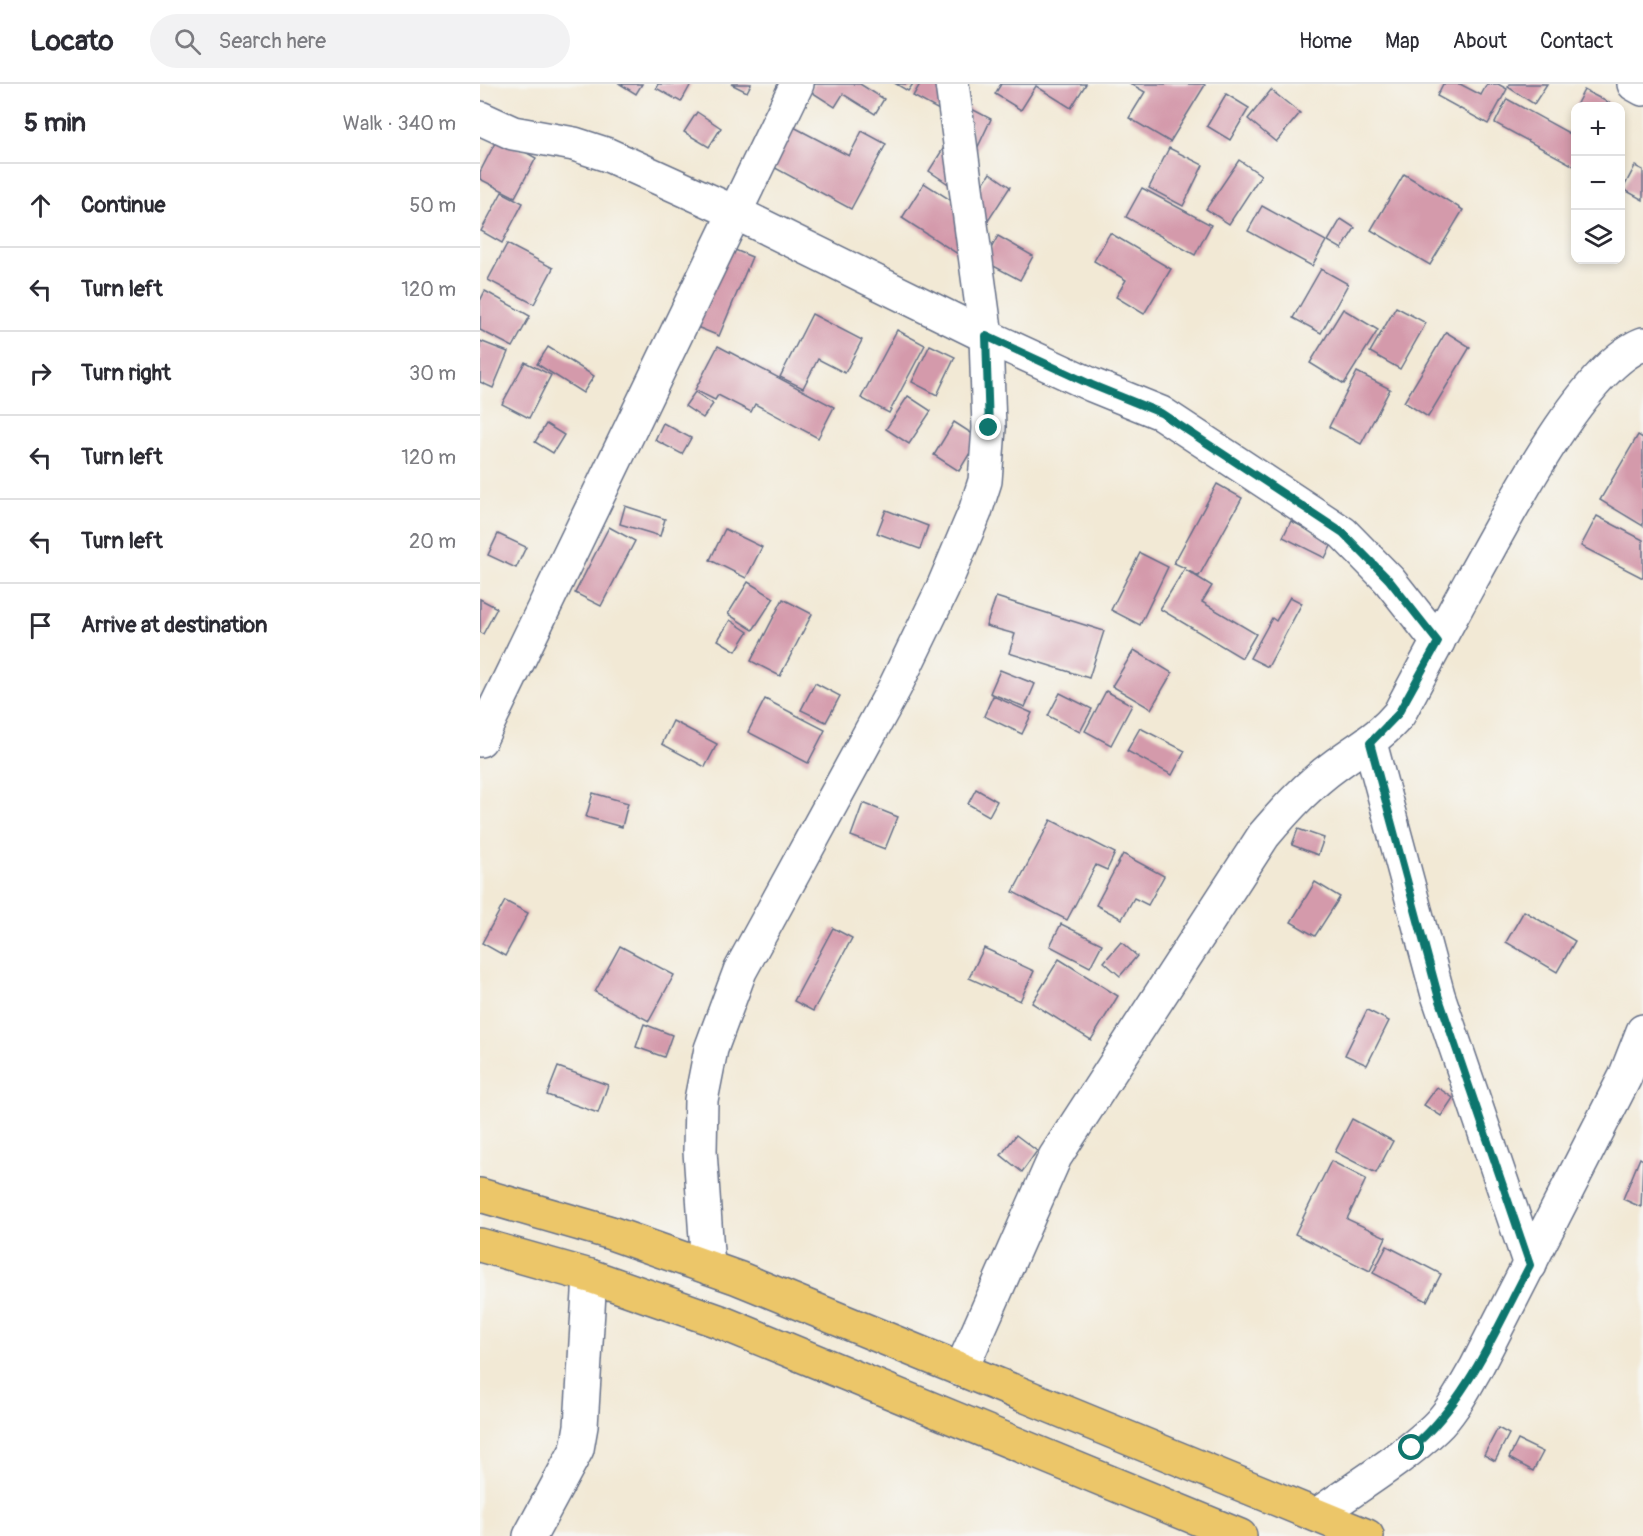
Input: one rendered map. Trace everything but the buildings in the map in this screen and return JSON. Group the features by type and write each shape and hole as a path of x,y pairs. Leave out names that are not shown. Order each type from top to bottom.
{"main road":[{"path":"480,1195 608,1232 708,1267 1367,1536"},
{"path":"480,1245 590,1276 718,1321 1228,1534"}],"street":[{"path":"480,740 797,84"},
{"path":"708,1267 700,1150 701,1100 711,1049 740,971 895,687 975,512 985,481 989,428 986,336 952,84"},
{"path":"1634,84 1643,89"},
{"path":"480,118 513,133 590,148 734,212 986,336 1092,385 1161,413 1343,533 1389,580 1438,642"},
{"path":"961,1370 1055,1157 1264,835 1299,795 1338,764 1370,743 1398,714 1545,451 1607,368 1632,348 1643,344"},
{"path":"1370,743 1438,995 1530,1265"},
{"path":"1317,1515 1436,1427 1453,1406 1476,1368 1530,1265 1625,1077 1643,1031"},
{"path":"530,1536 577,1449 581,1426 590,1276"}],"route":[{"path":"989,428 986,336 1092,385 1161,413 1343,533 1389,580 1438,642 1398,714 1387,728 1370,743 1438,995 1530,1265 1476,1368 1453,1406 1436,1427 1412,1448"}]}
